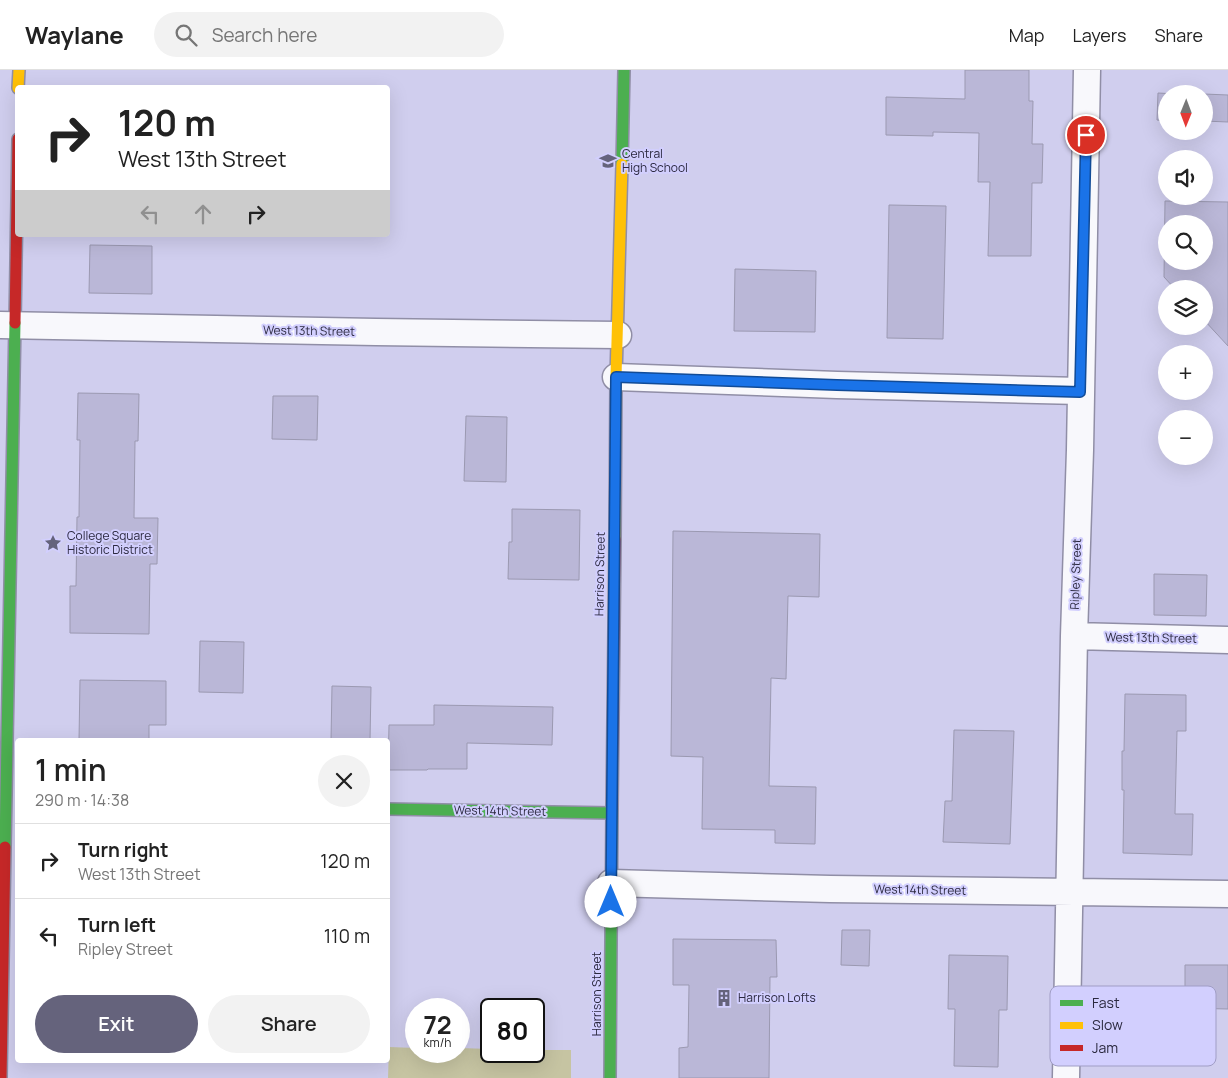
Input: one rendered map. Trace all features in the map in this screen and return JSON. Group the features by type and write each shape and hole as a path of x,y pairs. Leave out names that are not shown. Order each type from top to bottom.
{"main road":[{"path":"18,85 19,70"},
{"name":"Harrison Street","path":"610,1078 616,377 624,70"},
{"path":"1,1078 7,326 15,190"},
{"name":"West 14th Street","path":"390,809 612,813"}],"street":[{"name":"Ripley Street","path":"1067,986 1087,70"},
{"name":"West 13th Street","path":"7,326 618,335"},
{"path":"616,377 1080,392"},
{"name":"West 13th Street","path":"1074,636 1228,640"},
{"name":"West 14th Street","path":"611,883 830,889 1228,894"}],"shaded area":[{"path":"390,1047 405,1048 405,1063 470,1063 470,1048 480,1049 480,1063 545,1063 545,1050 571,1050 571,1078 388,1078"}],"building":[{"path":"965,70 1029,70 1029,101 1033,101 1032,144 1043,144 1042,183 1032,183 1031,256 988,256 990,182 978,182 979,133 933,132 933,136 886,135 886,97 965,99"},
{"path":"1213,94 1228,95 1228,122 1213,121"},
{"path":"1213,202 1228,202 1228,346 1213,330 1213,280 1167,280 1164,277 1164,270 1213,270 1213,215 1165,215 1165,205 1213,205"},
{"path":"889,205 946,206 943,339 887,338"},
{"path":"90,245 152,246 152,294 89,293"},
{"path":"735,269 816,271 815,332 734,331"},
{"path":"78,393 139,394 138,441 135,441 134,518 158,518 157,564 150,564 149,634 70,633 70,586 76,586 77,517 79,517 80,440 77,440"},
{"path":"273,396 318,396 317,440 272,439"},
{"path":"466,416 507,417 506,482 464,481"},
{"path":"512,509 580,510 579,580 508,579 509,542 512,542"},
{"path":"673,531 820,534 819,597 788,596 786,679 771,678 769,786 816,787 815,844 775,843 775,830 702,829 703,757 671,756"},
{"path":"1154,574 1207,575 1206,616 1154,615"},
{"path":"200,641 244,642 243,693 199,692"},
{"path":"80,680 166,681 166,725 149,725 149,738 79,738"},
{"path":"332,686 371,687 370,738 331,738"},
{"path":"1125,694 1186,695 1186,731 1177,731 1175,814 1193,814 1192,855 1123,853 1124,790 1122,790 1122,751 1124,751"},
{"path":"434,705 553,707 552,745 467,743 467,769 390,770 389,725 434,725"},
{"path":"954,730 1014,731 1010,844 943,842 945,801 952,801"},
{"path":"842,930 870,930 869,966 841,965"},
{"name":"Harrison Lofts","path":"673,939 776,940 777,977 770,977 769,1078 679,1078 679,1048 688,1047 689,985 673,985"},
{"path":"949,955 1008,956 1007,1010 999,1010 998,1067 954,1066 955,1009 948,1009"},
{"path":"1185,965 1228,965 1228,1009 1216,1009 1216,986 1185,986"}],"traffic: fast":[{"path":"622,164 624,70"},
{"path":"5,847 15,323"},
{"path":"610,1078 612,808"},
{"path":"390,809 612,813"}],"traffic: slow":[{"path":"18,85 19,70"},
{"path":"615,539 616,377 622,164"}],"traffic: jam":[{"path":"15,323 16,237"},
{"path":"612,808 615,539"},
{"path":"1,1078 5,847"}],"place":[{"name":"Central High School","path":"608,161"},
{"name":"College Square Historic District","path":"53,543"},
{"name":"Harrison Lofts","path":"724,998"}],"route":[{"path":"611,902 616,377 1080,392 1086,135"}]}
